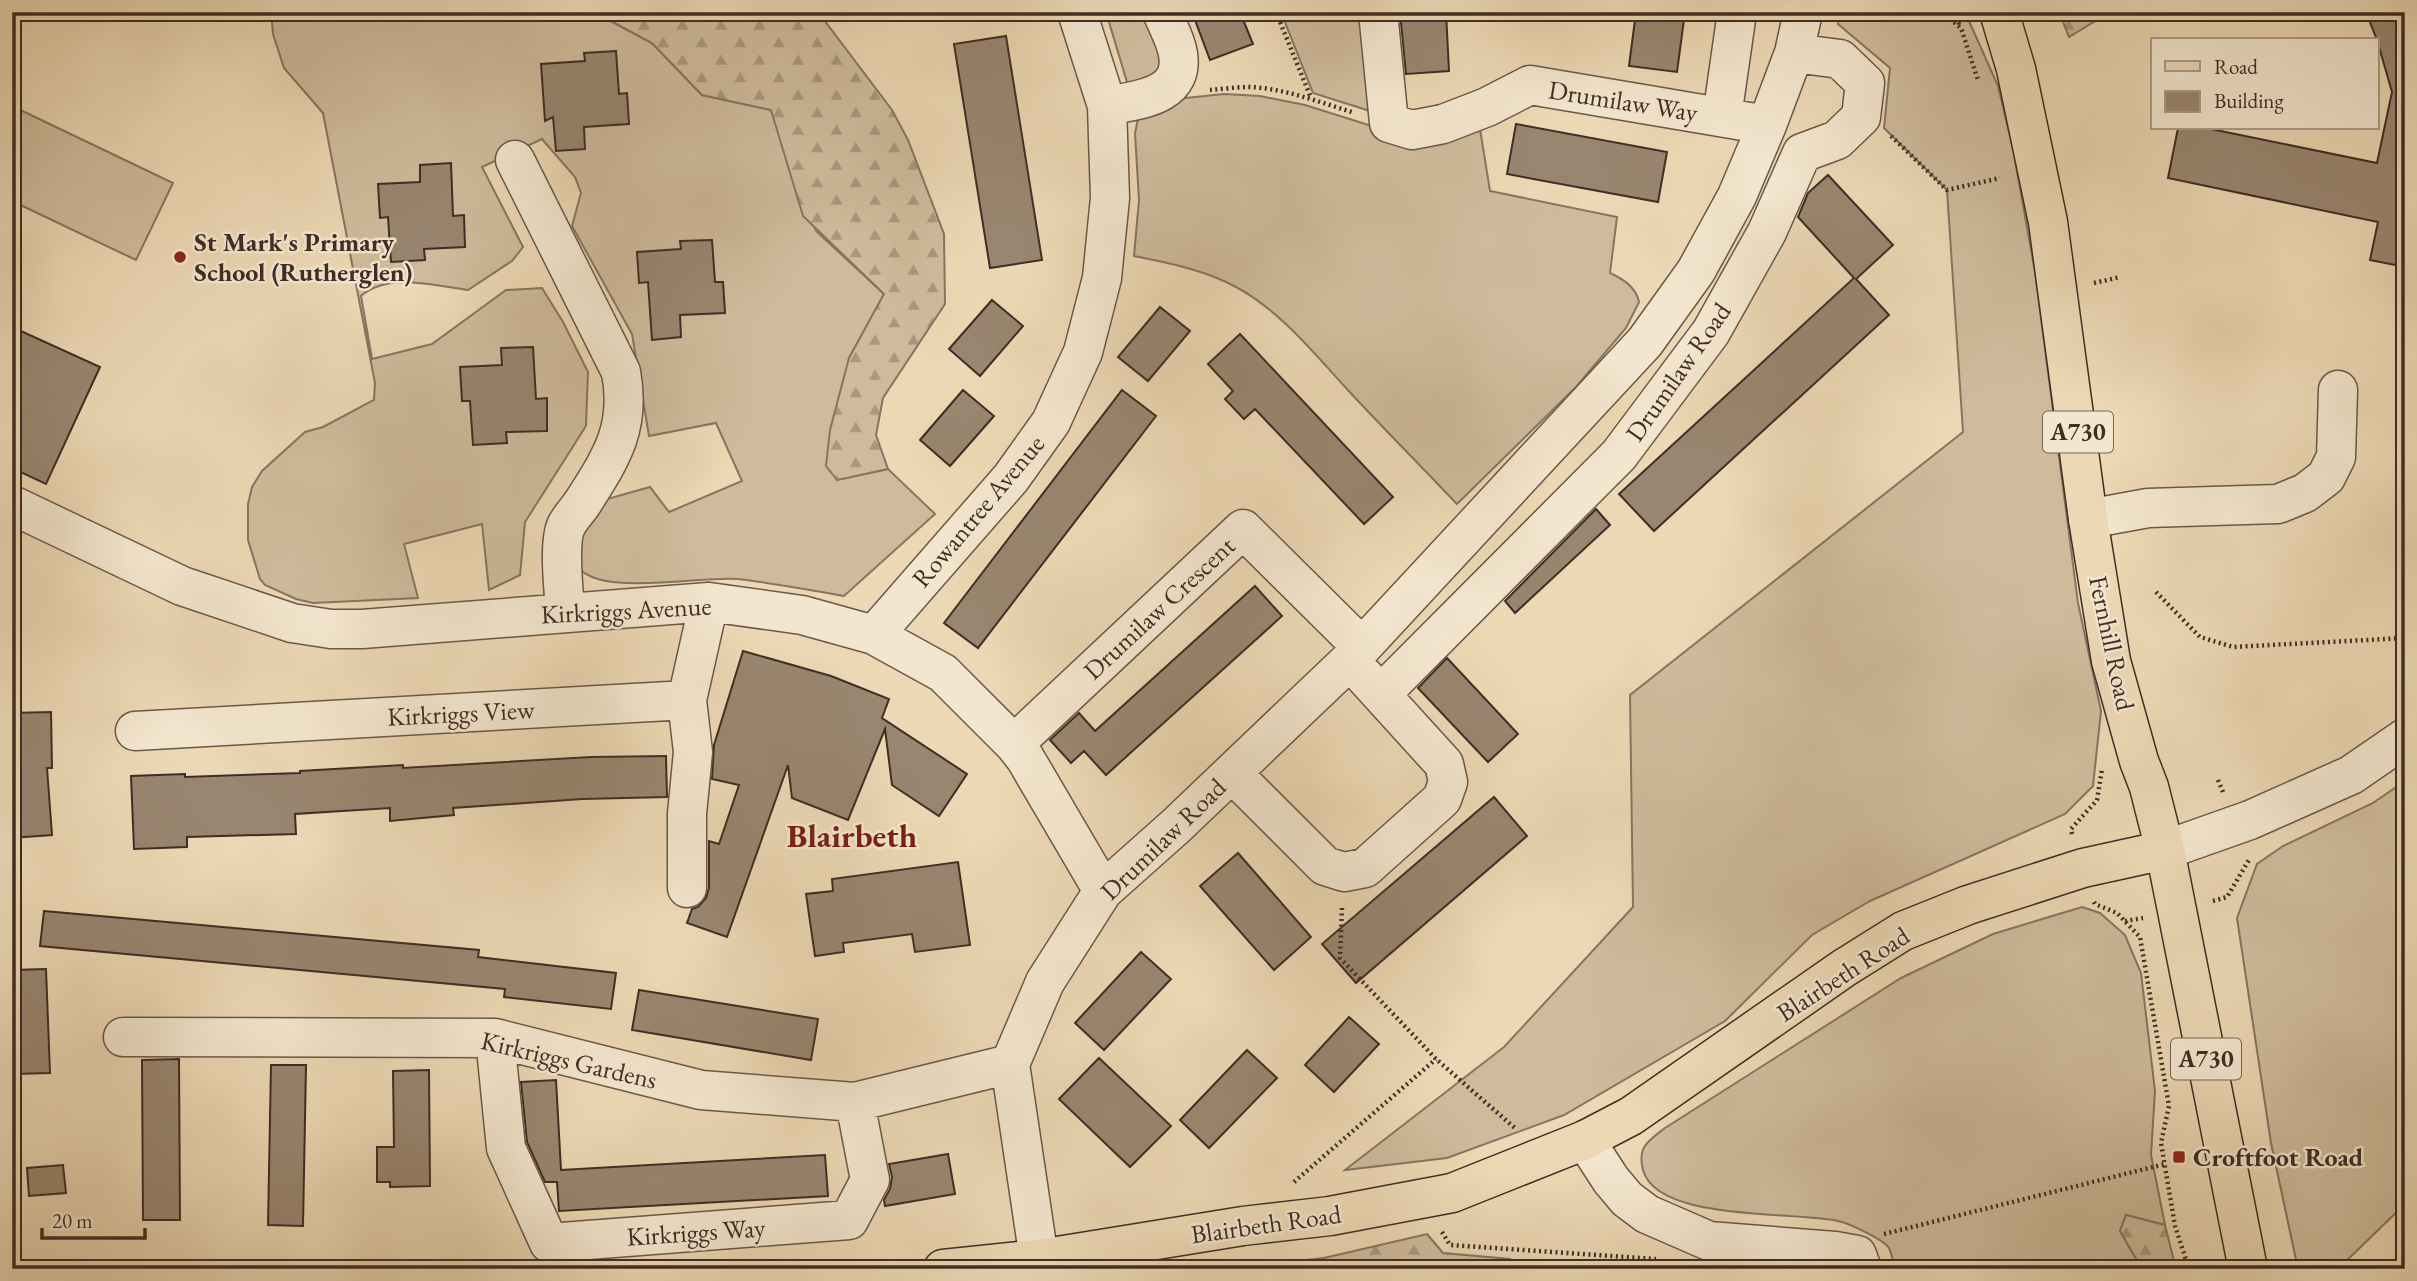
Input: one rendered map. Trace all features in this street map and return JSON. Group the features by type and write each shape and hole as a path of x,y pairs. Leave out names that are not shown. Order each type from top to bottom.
{"main road":[{"name":"Fernhill Road","path":"1999,12 2016,69 2048,222 2088,519 2111,661 2139,761 2150,787 2165,850 2248,1269"},
{"name":"Blairbeth Road","path":"943,1269 1039,1259 1243,1226 1330,1216 1452,1193 1585,1140 1631,1116 1844,968 1903,931 1968,905 2083,868 2165,850"}],"street":[{"name":"Rowantree Avenue","path":"874,635 1012,478 1051,422 1083,352 1102,278 1110,198 1107,106 1077,12"},
{"path":"1107,106 1147,99 1166,90 1176,76 1178,55 1162,12"},
{"path":"1378,12 1390,123"},
{"path":"1722,117 1737,12"},
{"name":"Drumilaw Road","path":"1010,1065 1045,982 1103,891 1232,773 1355,654 1645,342 1696,271 1737,196 1768,125 1794,53 1803,12"},
{"path":"1794,53 1840,59 1865,83 1861,117"},
{"name":"Drumilaw Way","path":"1390,123 1412,130 1443,124 1488,107 1530,85 1768,125"},
{"name":"Drumilaw Road","path":"1381,694 1619,455 1712,332 1767,232 1802,153 1837,140 1861,117"},
{"path":"515,160 621,372 625,394 619,440 609,461 566,527 562,555 565,612"},
{"path":"2088,519 2148,508 2278,504 2305,493 2326,477 2336,457 2338,390"},
{"name":"Kirkriggs Avenue","path":"12,505 181,586 308,626 362,629 709,602 802,615 874,635 943,673 1014,744 1025,758 1103,891"},
{"name":"Drumilaw Crescent","path":"1014,744 1243,529 1355,654"},
{"path":"687,888 687,814 693,752 687,700 709,602"},
{"path":"1344,873 1366,868 1442,799 1448,782 1444,764 1381,694 1355,654"},
{"name":"Kirkriggs View","path":"135,731 687,700"},
{"path":"2165,850 2250,820 2351,775 2405,738"},
{"name":"Drumilaw Road","path":"1232,773 1325,866 1344,873"},
{"name":"Kirkriggs Gardens","path":"123,1037 495,1038 701,1090 855,1102 1010,1065"},
{"name":"Kirkriggs Way","path":"495,1038 506,1148 549,1243 849,1220 870,1180 855,1102"},
{"path":"1010,1065 1039,1259"},
{"path":"1585,1140 1611,1180 1627,1199 1647,1214 1709,1241 1835,1251 1860,1262"}],"path":[{"path":"1276,12 1311,99"},
{"path":"1955,12 1961,28"},
{"path":"1166,90 1180,93 1250,87 1311,99 1390,123"},
{"path":"1861,117 1884,128 1947,190 2000,178"},
{"path":"2156,592 2200,637 2233,647 2405,638"},
{"path":"1344,873 1340,958 1436,1059 1544,1156"},
{"path":"1243,1226 1436,1059"},
{"path":"1860,1262 1876,1237 2165,1164"},
{"path":"1422,1198 1450,1245 1657,1260"}],"green space":[{"path":"271,12 594,12 652,43 702,95 771,110 816,231 884,294 849,358 837,480 888,469 935,514 844,596 738,579 626,583 604,581 587,575 576,564 575,549 600,501 650,487 669,512 742,481 716,423 649,436 632,334 572,226 581,193 575,177 542,139 482,167 523,247 512,261 468,290 398,282 385,284 361,296 372,359 432,344 506,290 542,288 563,322 588,372 586,426 525,522 520,575 489,590 482,524 404,544 418,598 313,603 296,599 265,585 260,579 248,540 248,504 252,487 262,471 305,432 323,427 374,400 375,383 323,113 284,68 273,34"},
{"path":"594,12 818,12 892,110 908,140 944,234 945,304 883,398 876,435 888,469 837,480 826,466 830,430 849,358 884,294 803,216 771,110 702,95 652,43"},
{"path":"1106,12 1148,12 1161,44 1162,71 1137,85 1127,82"},
{"path":"1281,12 1364,12 1370,111 1313,93"},
{"path":"1839,12 1965,12 1998,86 2013,149 2035,272 2078,603 2101,711 2093,786 2065,814 1870,901 1812,935 1725,1021 1564,1115 1447,1158 1345,1170 1504,1047 1633,907 1630,695 1963,432 1947,190 1884,128 1890,68 1838,24"},
{"path":"2059,12 2110,12 2069,37"},
{"path":"1224,94 1260,96 1305,105 1413,139 1480,129 1490,191 1617,217 1610,273 1628,284 1639,302 1626,328 1576,387 1457,504 1308,346 1267,307 1252,296 1212,276 1134,256 1139,200 1135,133 1139,114 1176,99"},
{"path":"12,106 173,183 136,260 12,201"},
{"path":"2405,781 2405,1204 2338,1269 2298,1269 2271,1143 2237,918 2257,864 2283,846 2373,803"},
{"path":"2082,907 2100,913 2125,935 2141,973 2155,1091 2151,1155 2165,1225 2126,1215 2120,1231 2142,1269 1895,1269 1890,1250 1885,1244 1849,1225 1818,1218 1700,1206 1673,1198 1654,1187 1643,1170 1642,1156 1645,1145 1665,1128 1901,978 1993,934"},
{"path":"2126,1215 2165,1225 2176,1269 2142,1269 2120,1231"},
{"path":"1427,1234 1443,1253 1510,1259 1510,1269 1224,1269 1324,1258"}],"building":[{"path":"1192,12 1240,12 1253,44 1210,60"},
{"path":"1400,12 1446,12 1449,71 1406,74"},
{"path":"1636,12 1685,12 1677,72 1629,66"},
{"path":"2366,12 2405,12 2405,267 2370,260 2378,222 2168,178 2178,130 2216,130 2377,163 2392,92"},
{"path":"1006,36 1042,260 990,268 954,44"},
{"path":"616,51 619,94 627,93 629,124 584,127 585,149 556,151 553,117 545,121 541,64 585,61 584,53"},
{"path":"1516,124 1667,152 1658,202 1507,174"},
{"path":"451,163 453,216 464,215 465,247 424,249 425,260 391,262 388,217 380,218 378,184 420,182 420,165"},
{"path":"1828,175 1893,245 1856,279 1889,315 1654,531 1619,494 1854,278 1798,217 1808,193"},
{"path":"712,240 715,282 723,282 725,313 680,315 681,337 652,340 648,282 639,283 637,252 681,249 680,241"},
{"path":"992,300 1023,326 980,376 949,349"},
{"path":"1160,307 1190,331 1148,381 1118,357"},
{"path":"12,327 100,367 46,484 12,468"},
{"path":"1240,334 1393,497 1364,524 1255,409 1244,419 1225,399 1233,391 1208,364"},
{"path":"533,347 536,399 547,398 547,431 506,432 507,443 473,445 470,401 462,401 460,367 502,365 501,348"},
{"path":"963,390 994,416 950,466 920,440"},
{"path":"1122,390 1156,416 978,648 944,623"},
{"path":"1596,509 1610,525 1515,613 1505,601"},
{"path":"1255,586 1282,616 1106,775 1084,751 1071,763 1050,740 1079,713 1095,731"},
{"path":"743,651 831,676 889,699 882,718 967,774 939,816 892,785 885,729 848,820 792,798 788,765 727,937 687,923 692,909 698,907 706,898 709,888 709,841 719,844 739,785 712,779 714,745"},
{"path":"1447,658 1518,734 1488,762 1418,688"},
{"path":"51,712 52,768 47,768 52,835 12,838 12,713"},
{"path":"666,756 667,797 582,799 453,808 454,815 390,821 390,808 295,814 296,834 187,837 187,847 134,849 131,776 300,773 403,765 403,768 591,757"},
{"path":"1494,797 1527,836 1356,983 1322,944"},
{"path":"1238,853 1311,937 1274,970 1200,886"},
{"path":"958,862 970,945 915,952 912,934 843,943 844,952 815,956 806,894 833,891 832,879"},
{"path":"44,911 479,950 478,957 616,973 611,1009 504,997 505,989 40,946"},
{"path":"1141,952 1171,979 1104,1050 1075,1023"},
{"path":"46,969 50,1073 14,1074 12,970"},
{"path":"639,990 818,1019 811,1060 632,1030"},
{"path":"1349,1017 1379,1044 1334,1092 1305,1065"},
{"path":"1247,1050 1277,1078 1209,1148 1180,1120"},
{"path":"1099,1058 1171,1126 1130,1167 1059,1099"},
{"path":"179,1059 180,1220 143,1220 142,1060"},
{"path":"271,1065 306,1065 303,1226 268,1225"},
{"path":"429,1070 430,1186 390,1187 390,1182 377,1182 377,1147 394,1147 393,1071"},
{"path":"556,1080 561,1170 825,1155 828,1196 559,1211 557,1182 545,1182 527,1142 521,1082"},
{"path":"948,1154 955,1194 885,1206 884,1200 892,1177 889,1164"},
{"path":"63,1165 66,1193 29,1196 27,1168"}],"place":[{"name":"St Mark's Primary School (Rutherglen)","path":"180,257"},
{"name":"Croftfoot Road","path":"2179,1157"}],"district":[{"name":"Blairbeth","path":"852,835"}]}
